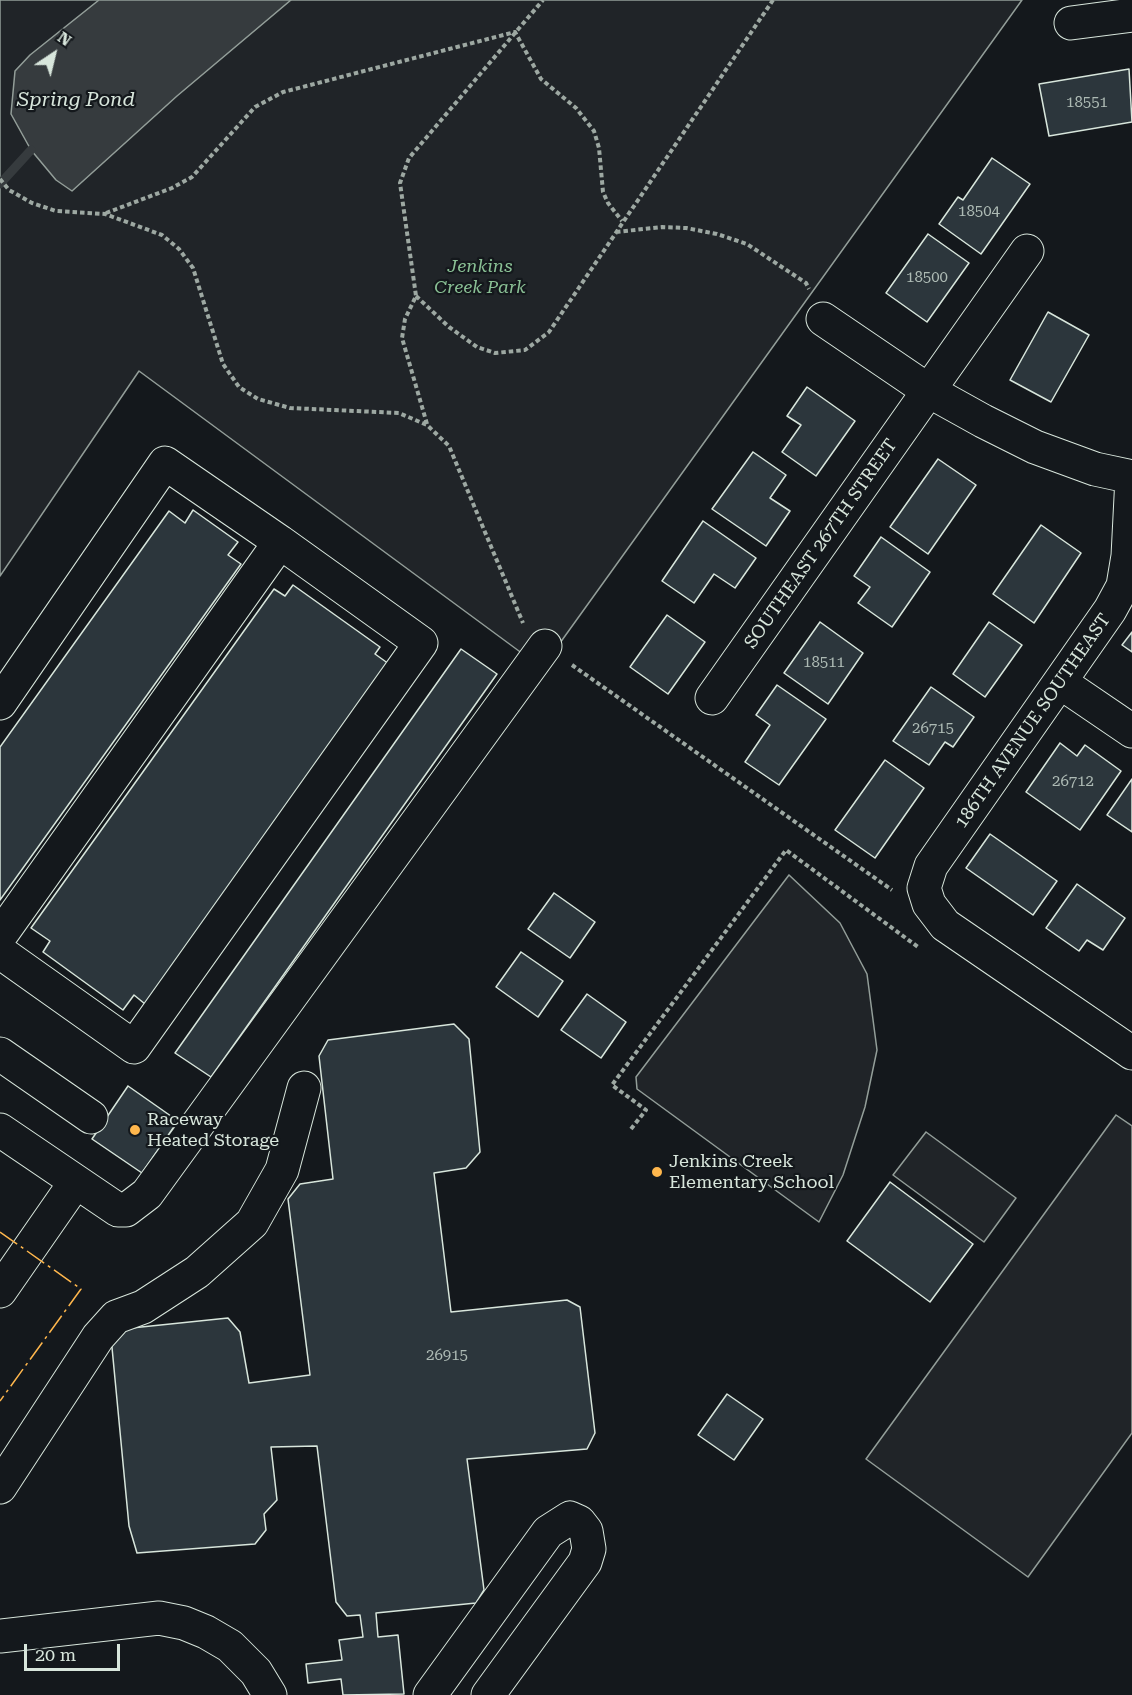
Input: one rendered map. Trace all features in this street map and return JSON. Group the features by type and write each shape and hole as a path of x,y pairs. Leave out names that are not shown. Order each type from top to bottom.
{"street":[{"path":"1071,23 1132,15"},
{"name":"SOUTHEAST 267TH STREET","path":"712,698 1027,252"},
{"path":"823,319 929,391 1035,447 1095,469 1132,477"},
{"path":"0,703 165,463 421,643 134,1047 0,952"},
{"name":"186TH AVENUE SOUTHEAST","path":"924,888 931,866 1110,610 1123,585 1128,556 1132,477"},
{"path":"0,936 280,542"},
{"path":"0,1130 118,1210 126,1210 147,1194 545,646"},
{"path":"1060,681 1132,731"},
{"path":"924,888 929,904 945,925 1132,1053"},
{"path":"0,1054 90,1117"},
{"path":"0,1487 98,1337 116,1317 143,1307 197,1272 252,1223 282,1170 304,1088"},
{"path":"1,1287 75,1183"},
{"path":"430,1695 548,1532 570,1518 579,1522 586,1531 589,1549 585,1562 488,1695"},
{"path":"0,1636 159,1618 206,1632 230,1646 256,1672 270,1695"}],"path":[{"path":"427,425 402,338 405,319 416,296 400,183 409,158 543,0"},
{"path":"416,296 449,327 477,347 495,353 525,350 549,332 773,0"},
{"path":"105,214 172,188 192,177 255,107 283,92 515,32"},
{"path":"515,32 541,79 549,88 576,108 594,132 599,148 603,192 622,222"},
{"path":"0,179 9,189 32,203 56,211 105,214 162,235 179,249 193,268 223,364 239,387 258,399 290,408 399,413 427,425 449,446 518,614 525,627 545,646 881,883 898,893 924,888"},
{"path":"615,232 639,228 686,228 717,234 747,244 806,283 823,319"},
{"path":"632,1129 646,1110 612,1085 786,850 925,952 945,925"}],"green space":[{"name":"Jenkins Creek Park","path":"0,0 1022,0 542,668 139,371 0,576"},
{"path":"789,875 840,923 867,974 877,1050 865,1107 843,1175 819,1222 637,1089 636,1077"},
{"path":"1116,1115 1132,1126 1132,1433 1028,1577 866,1459"},
{"path":"926,1132 1016,1198 984,1242 893,1175"}],"water":[{"name":"Spring Pond","path":"99,0 291,0 177,96 72,191 56,180 31,150 11,114 15,71 30,55"}],"building":[{"path":"1129,69 1132,122 1049,136 1039,84"},
{"path":"992,158 1030,184 981,254 939,224 958,197 963,200"},
{"path":"928,234 969,263 927,322 886,293"},
{"path":"1048,312 1089,335 1051,402 1010,380"},
{"path":"807,387 855,421 816,476 782,452 801,425 787,416"},
{"path":"753,452 786,475 770,498 790,511 766,546 712,509"},
{"path":"938,459 976,485 928,554 890,527"},
{"path":"193,510 238,542 228,555 241,564 0,900 0,747 169,511 185,523"},
{"path":"703,521 756,558 735,588 714,574 694,603 662,581"},
{"path":"1041,525 1081,553 1034,623 993,594"},
{"path":"881,537 930,572 892,627 858,603 870,587 854,576"},
{"path":"293,585 380,647 375,654 389,664 145,1004 134,995 123,1010 43,952 50,941 31,928 274,589 285,596"},
{"path":"667,615 705,642 668,694 630,667"},
{"path":"820,622 863,653 828,704 784,673"},
{"path":"989,622 1022,645 985,697 953,674"},
{"path":"1132,632 1132,652 1122,645"},
{"path":"461,649 497,674 211,1077 175,1053"},
{"path":"777,685 826,719 779,785 745,762 770,725 756,715"},
{"path":"931,687 974,717 953,747 945,742 929,765 893,741"},
{"path":"1060,743 1077,756 1085,745 1121,771 1080,830 1026,792"},
{"path":"885,760 924,788 875,858 835,830"},
{"path":"1132,779 1132,832 1107,815"},
{"path":"990,834 1057,881 1033,915 966,868"},
{"path":"1077,884 1125,918 1103,950 1087,940 1079,951 1046,928"},
{"path":"554,893 595,922 570,958 528,929"},
{"path":"521,952 563,981 538,1017 496,987"},
{"path":"587,994 626,1022 601,1058 561,1030"},
{"path":"454,1024 469,1039 480,1152 466,1168 434,1173 451,1312 567,1300 580,1307 595,1433 587,1449 467,1459 484,1590 476,1603 376,1613 378,1637 398,1635 404,1694 343,1695 341,1679 308,1683 306,1664 342,1660 339,1640 363,1637 360,1615 347,1616 336,1602 317,1446 271,1447 277,1500 264,1514 266,1530 255,1544 137,1553 129,1526 111,1337 122,1329 228,1318 240,1332 249,1383 310,1375 288,1199 300,1184 333,1179 319,1056 328,1040"},
{"name":"Raceway Heated Storage","path":"128,1086 178,1121 142,1173 92,1139"},
{"path":"890,1182 973,1244 930,1302 847,1241"},
{"path":"727,1394 763,1419 734,1460 698,1435"}],"waterway":[{"path":"0,184 31,150"}],"power":[{"path":"0,1232 81,1289 0,1401"}],"place":[{"name":"Raceway Heated Storage","path":"135,1130"},
{"name":"Jenkins Creek Elementary School","path":"657,1172"}]}
